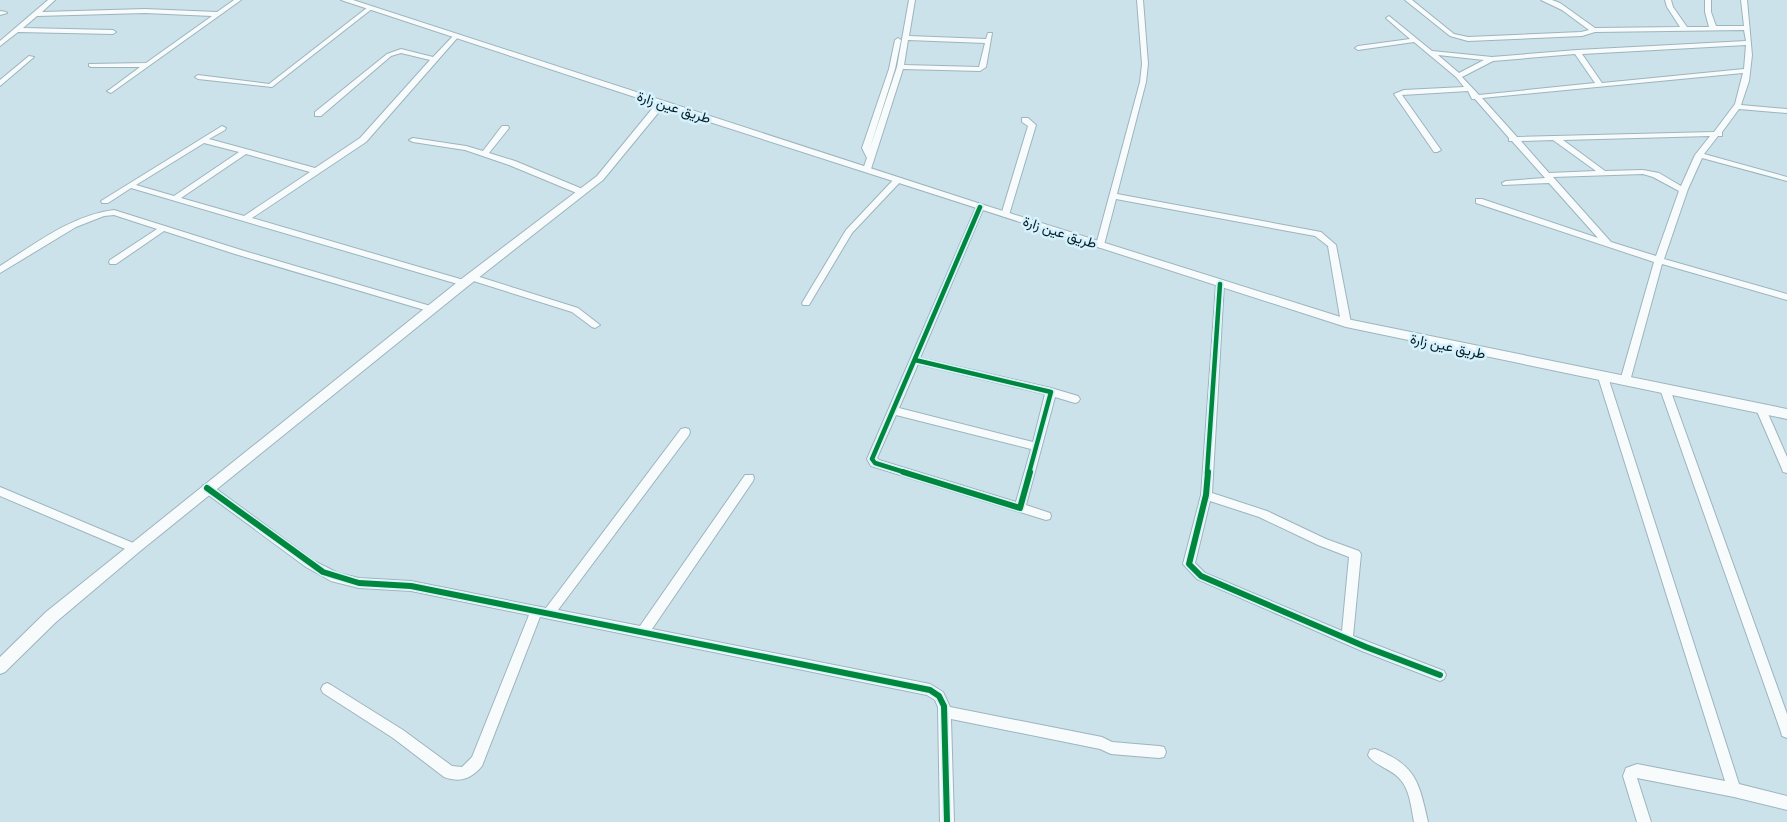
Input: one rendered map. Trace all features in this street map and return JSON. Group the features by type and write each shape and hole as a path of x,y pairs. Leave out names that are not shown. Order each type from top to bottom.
{"main road":[{"name":"طريق عين زارة","path":"345,0 980,207 1346,323 1787,414"},
{"path":"0,667 51,617 207,488 467,280 582,192 604,172 662,102"}],"street":[{"path":"1,42 18,30 52,0"},
{"path":"112,91 238,0"},
{"path":"867,169 900,67 912,0"},
{"path":"1100,245 1143,82 1144,64 1140,0"},
{"path":"1408,0 1452,35 1462,38 1582,34 1594,30 1748,28"},
{"path":"1544,0 1560,4 1580,22 1594,30"},
{"path":"1668,0 1670,7 1685,29"},
{"path":"1708,0 1708,12 1713,28"},
{"path":"1625,381 1658,260 1683,190 1699,155 1719,134 1742,97 1748,71 1749,43 1744,0"},
{"path":"198,77 270,86 370,8"},
{"path":"871,158 866,148 892,69 902,17 910,9"},
{"path":"36,14 145,11 219,14"},
{"path":"1389,18 1414,40 1433,53 1458,76 1467,89 1512,139 1551,177 1609,243"},
{"path":"18,30 113,32"},
{"path":"245,219 363,140 456,36"},
{"path":"900,67 980,69 983,67 989,38 904,38"},
{"path":"1358,48 1414,40"},
{"path":"1433,53 1492,59 1577,52 1749,43"},
{"path":"318,114 396,52 435,59"},
{"path":"1577,52 1600,85"},
{"path":"0,84 31,57"},
{"path":"1458,76 1492,59"},
{"path":"91,64 147,64"},
{"path":"1475,97 1600,85 1650,78 1748,71"},
{"path":"1437,150 1398,94 1404,92 1467,89"},
{"path":"1736,107 1787,111"},
{"path":"1005,215 1032,125 1025,120"},
{"path":"105,201 132,186 222,128"},
{"path":"484,154 506,128"},
{"path":"1512,139 1719,134"},
{"path":"1555,138 1603,172"},
{"path":"203,140 316,171"},
{"path":"413,140 457,145 582,192"},
{"path":"174,199 244,152"},
{"path":"1699,155 1787,179"},
{"path":"1506,183 1603,172 1643,172 1656,175 1683,190"},
{"path":"806,303 849,232 898,180"},
{"path":"132,186 575,310 595,325"},
{"path":"1113,196 1318,234 1332,245 1346,323"},
{"path":"1479,201 1658,260 1787,297"},
{"path":"980,207 892,410 872,462 1046,516"},
{"path":"0,270 82,222 102,212 114,212 431,309"},
{"path":"114,262 163,228"},
{"path":"1220,284 1206,495 1190,556 1190,564 1193,570 1201,576 1347,639 1440,675"},
{"path":"915,360 1075,399"},
{"path":"1603,377 1734,790"},
{"path":"1665,389 1787,732"},
{"path":"1020,508 1052,392"},
{"path":"1761,409 1787,469"},
{"path":"892,410 1037,447"},
{"path":"327,689 398,734 449,772 458,775 465,774 477,761 543,612 685,432"},
{"path":"642,633 749,478"},
{"path":"207,488 324,574 343,582 411,586 930,690 942,700 944,712 947,822"},
{"path":"0,491 134,548"},
{"path":"1206,495 1263,514 1322,542 1355,554 1347,639"},
{"path":"944,712 1102,743 1111,748 1158,752"},
{"path":"1375,755 1404,771 1413,787 1421,822"},
{"path":"1644,822 1630,776 1634,772 1734,790 1787,804"}],"cycle path":[{"path":"915,360 1051,392 1020,508 875,463 872,459 980,207"},
{"path":"1220,284 1206,495 1189,564 1201,576 1366,647 1440,675"},
{"path":"207,488 310,564 323,572 347,581 411,586 930,690 939,696 944,706 947,822"}]}
